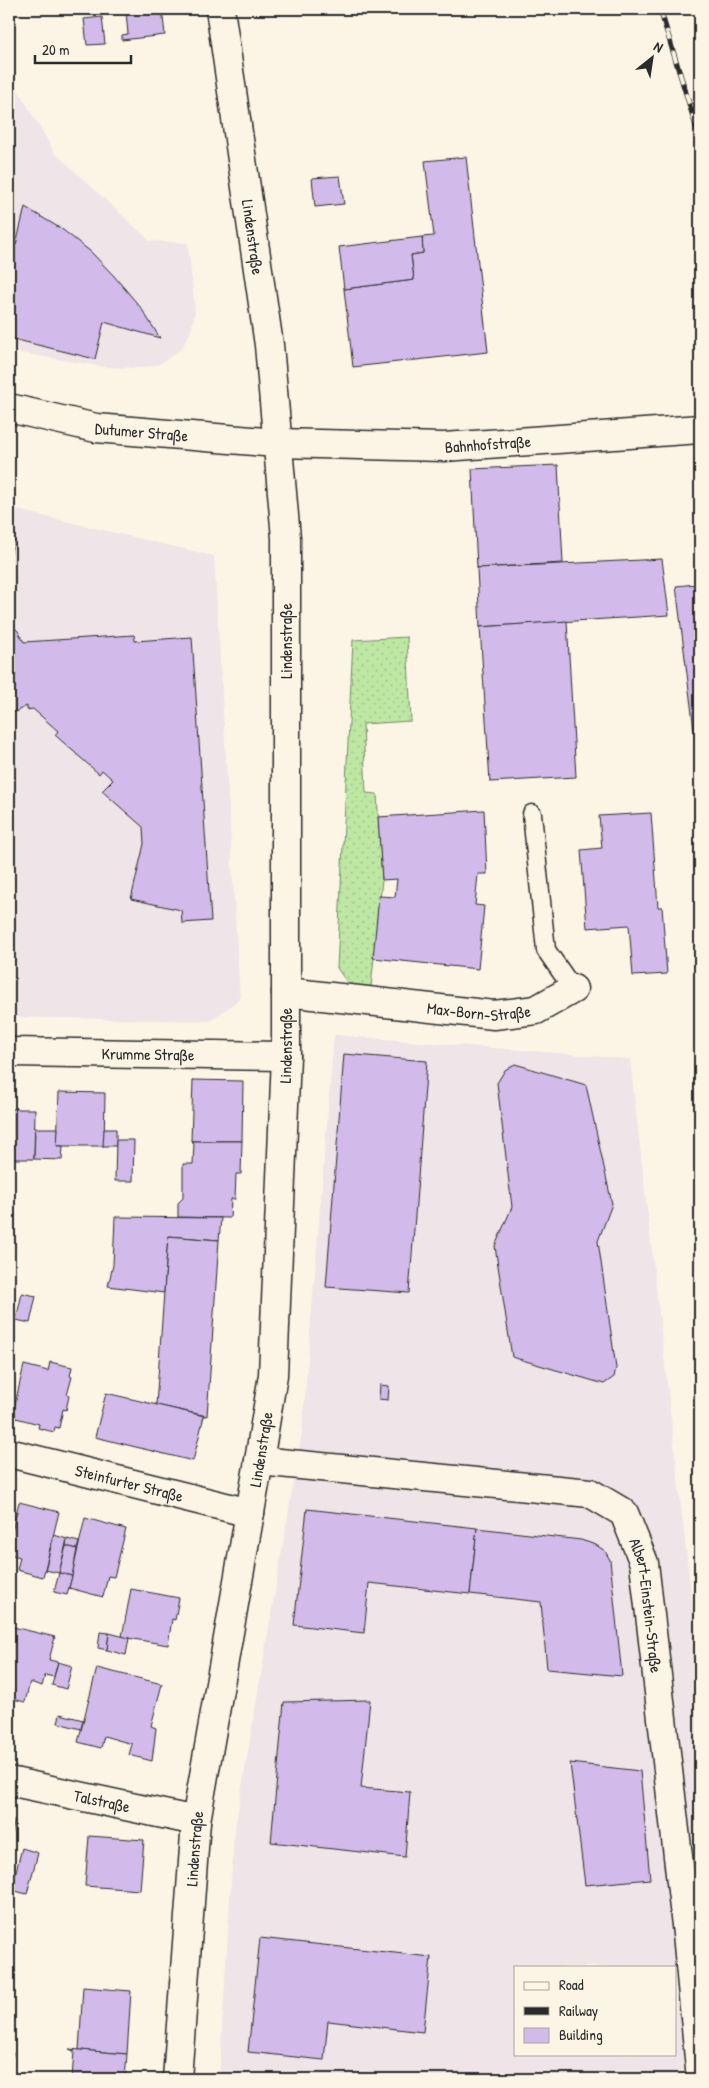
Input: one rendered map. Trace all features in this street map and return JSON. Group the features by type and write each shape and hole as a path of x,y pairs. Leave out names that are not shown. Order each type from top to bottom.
{"street":[{"name":"Lindenstraße","path":"177,2079 196,1821 259,1461 272,1375 286,1056 286,538 269,346 220,9"},
{"name":"Dutumer Straße","path":"9,408 96,428 278,443"},
{"name":"Bahnhofstraße","path":"278,443 444,447 700,429"},
{"name":"Max-Born-Straße","path":"286,992 494,1015 536,1010 573,989"},
{"name":"Krumme Straße","path":"9,1052 286,1056"},
{"name":"Steinfurter Straße","path":"9,1453 250,1513"},
{"name":"Albert-Einstein-Straße","path":"259,1461 590,1492 624,1513 644,1563 687,1934 700,2070"},
{"name":"Talstraße","path":"9,1781 196,1821"}],"lane":[{"name":"Max-Born-Straße","path":"532,814 546,950 573,989"}],"shaded area":[{"path":"9,75 55,153 150,241 188,243 195,311 191,331 181,349 160,364 140,368 105,367 9,351"},
{"path":"9,508 214,556 240,999 210,1021 9,1017"},
{"path":"334,1035 630,1059 700,1672 700,2079 219,2079 234,1834 302,1432"}],"green space":[{"path":"407,637 411,721 363,724 366,793 377,794 382,880 371,987 348,984 337,968 353,640"}],"building":[{"path":"115,9 162,9 165,35 122,40 122,35 128,34 126,12 116,14"},
{"path":"102,17 105,44 87,45 84,19"},
{"path":"466,157 488,352 353,367 344,289 414,280 411,255 423,253 422,237 434,236 425,161"},
{"path":"340,176 344,204 315,207 312,178"},
{"path":"25,207 63,230 91,252 141,308 160,338 104,322 95,359 9,338 9,242 16,245"},
{"path":"422,237 423,253 411,255 414,280 344,289 339,247"},
{"path":"558,465 563,563 477,568 472,469"},
{"path":"9,532 15,533 9,562"},
{"path":"662,559 669,615 480,627 477,568"},
{"path":"696,584 700,620 700,778 676,586"},
{"path":"567,621 576,777 490,782 480,627"},
{"path":"9,622 18,631 24,642 134,635 135,641 192,637 211,921 182,923 181,910 131,899 144,844 143,827 102,791 113,780 102,770 99,774 55,735 58,731 33,709 27,710 27,706 9,715"},
{"path":"484,810 487,874 478,874 475,905 484,906 478,969 373,958 379,896 395,897 397,879 382,880 378,817"},
{"path":"651,813 658,907 662,907 667,974 633,976 629,925 587,928 581,850 602,848 599,816"},
{"path":"344,1054 427,1061 409,1293 326,1287"},
{"path":"515,1064 586,1085 612,1204 598,1241 616,1368 614,1377 604,1384 512,1357 495,1246 512,1207 497,1083 505,1070"},
{"path":"193,1080 243,1081 242,1141 191,1141"},
{"path":"59,1092 105,1093 104,1146 57,1146"},
{"path":"9,1109 35,1109 34,1159 9,1159"},
{"path":"35,1128 58,1128 57,1146 63,1146 62,1160 34,1159"},
{"path":"104,1129 116,1129 116,1146 103,1146"},
{"path":"116,1140 134,1140 133,1181 115,1181"},
{"path":"191,1141 242,1141 241,1174 236,1174 235,1199 231,1199 230,1218 178,1217 178,1203 183,1198 183,1164 193,1164 194,1143"},
{"path":"115,1217 221,1218 219,1240 168,1236 164,1293 108,1286 113,1265"},
{"path":"168,1236 219,1240 207,1416 156,1405"},
{"path":"22,1293 36,1296 30,1323 16,1320"},
{"path":"50,1362 72,1367 66,1410 63,1409 59,1428 55,1427 54,1432 38,1428 39,1424 12,1417 24,1365 48,1371"},
{"path":"380,1385 389,1386 388,1400 379,1399"},
{"path":"106,1393 204,1416 193,1461 95,1437"},
{"path":"19,1502 59,1512 43,1577 17,1570 20,1557 9,1554 9,1543"},
{"path":"9,1509 17,1511 9,1543"},
{"path":"307,1509 477,1528 470,1594 369,1583 364,1633 294,1625"},
{"path":"85,1518 126,1529 114,1577 108,1576 103,1597 69,1588"},
{"path":"477,1528 581,1540 596,1545 605,1551 610,1560 622,1676 547,1669 541,1602 470,1594"},
{"path":"54,1535 67,1539 59,1573 45,1570"},
{"path":"67,1539 79,1542 77,1549 66,1546"},
{"path":"66,1546 77,1549 72,1576 59,1573"},
{"path":"59,1573 72,1576 67,1595 54,1592"},
{"path":"131,1589 179,1598 175,1620 172,1619 168,1645 122,1637"},
{"path":"9,1626 55,1637 49,1660 58,1662 54,1677 45,1675 42,1686 30,1682 25,1702 9,1698"},
{"path":"100,1632 109,1633 107,1650 98,1648"},
{"path":"109,1633 129,1638 126,1655 107,1650"},
{"path":"58,1662 72,1666 66,1689 52,1685"},
{"path":"97,1668 162,1684 151,1726 156,1728 152,1761 129,1755 132,1744 104,1736 101,1748 78,1742"},
{"path":"370,1700 361,1788 410,1792 405,1857 271,1842 284,1702"},
{"path":"60,1714 83,1720 81,1729 58,1723"},
{"path":"570,1763 640,1771 650,1879 585,1885"},
{"path":"9,1818 15,1820 9,1845"},
{"path":"89,1836 144,1840 140,1890 85,1886"},
{"path":"22,1848 38,1853 27,1894 11,1890"},
{"path":"9,1873 13,1874 9,1892"},
{"path":"260,1938 431,1957 423,2032 328,2021 324,2060 248,2052"},
{"path":"83,1987 131,1991 127,2054 79,2050"},
{"path":"69,2049 127,2054 125,2079 72,2079 74,2051"},
{"path":"9,2052 13,2053 9,2066"}],"railway":[{"path":"660,9 700,139"}]}
